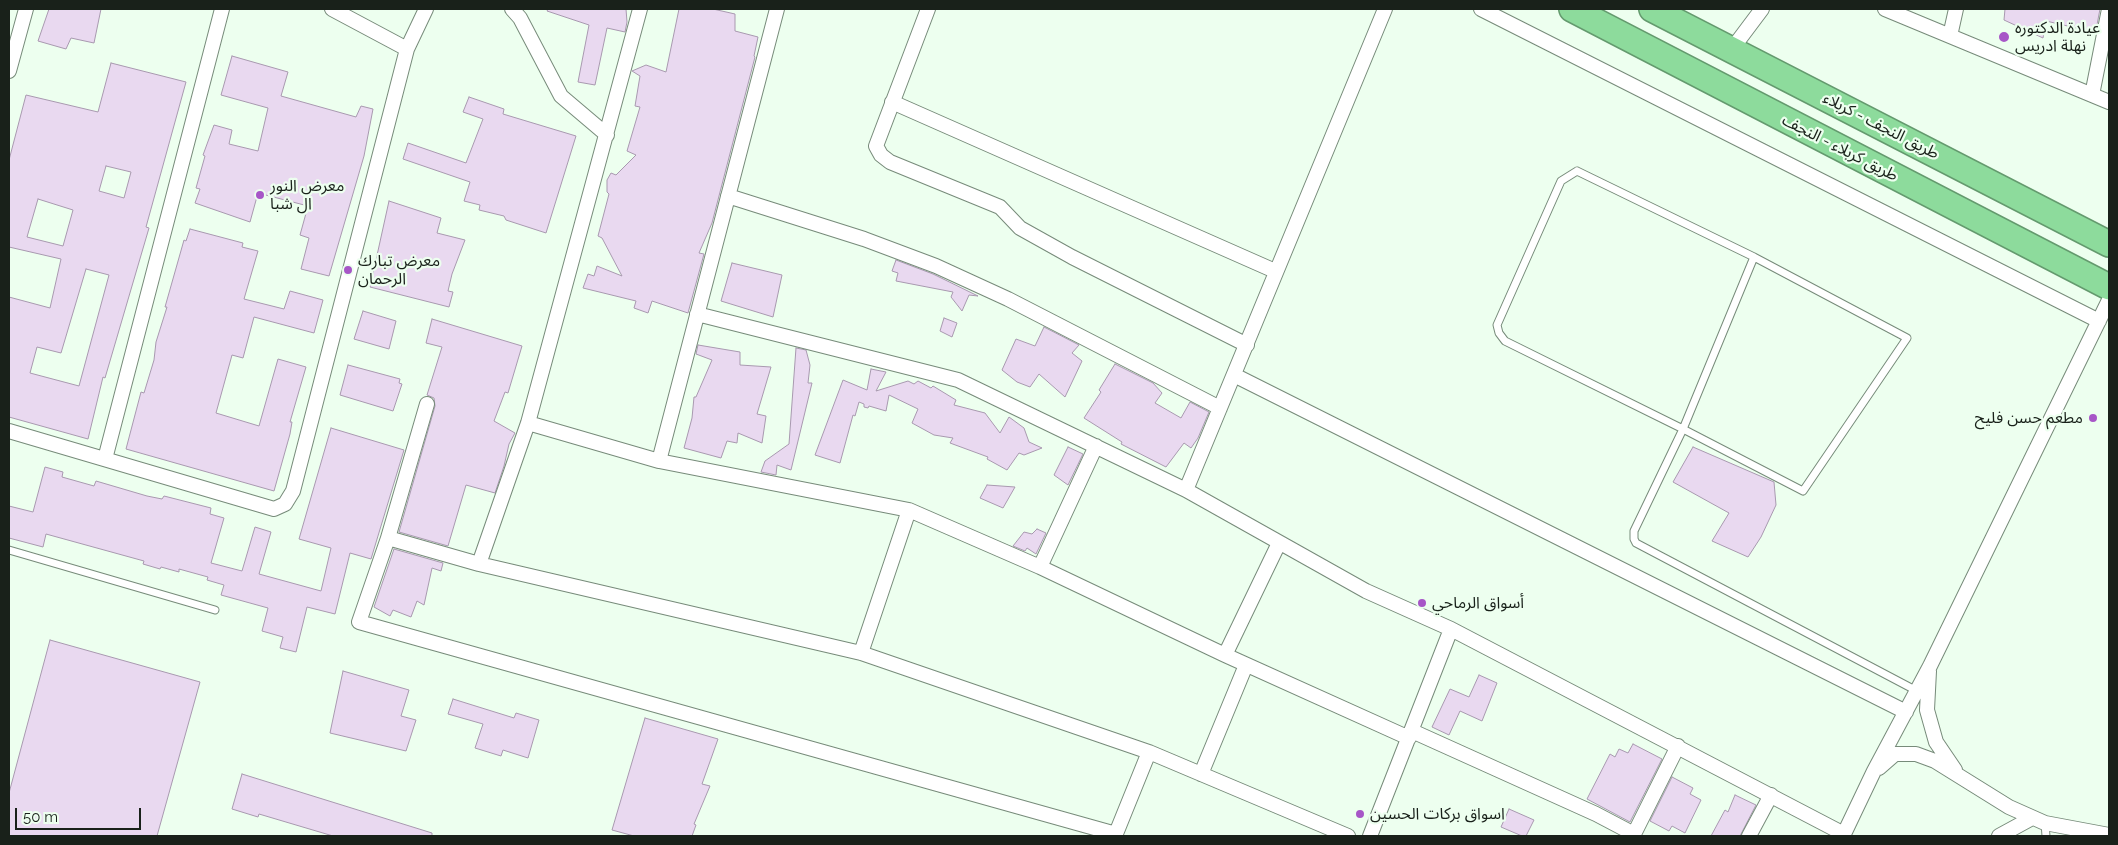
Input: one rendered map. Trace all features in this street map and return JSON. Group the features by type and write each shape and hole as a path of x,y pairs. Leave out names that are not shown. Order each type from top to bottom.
{"highway":[{"name":"طريق کربلاء - النجف","path":"1572,9 2109,287"},
{"name":"طريق النجف - کربلاء","path":"1652,9 2109,244"}],"street":[{"path":"9,71 26,9"},
{"path":"105,459 222,9"},
{"path":"332,9 407,49"},
{"path":"9,432 274,509 285,504 293,491 407,49 426,9"},
{"path":"512,9 520,18 562,96 607,135"},
{"path":"479,564 528,423 640,9"},
{"path":"659,461 777,9"},
{"path":"928,9 876,146 881,156 890,162 1000,207 1020,228 1063,252 1247,344"},
{"path":"1186,490 1385,9"},
{"path":"1481,9 2099,321"},
{"path":"1732,49 1762,9"},
{"path":"1885,9 2109,102"},
{"path":"1950,36 1956,9"},
{"path":"2092,95 2108,9"},
{"path":"892,102 1275,271"},
{"path":"728,196 864,240 936,266 1008,299 1220,408"},
{"path":"698,314 958,380 1186,490 1366,591 1452,629 1678,746 1843,835 1874,771 1930,666 2109,300"},
{"path":"1234,375 1906,712"},
{"path":"426,404 388,538 359,622 1116,835 1149,752"},
{"path":"528,423 659,461 910,510 1040,567 1225,655 1596,814 1633,835 1678,746"},
{"path":"1040,567 1096,446"},
{"path":"860,653 910,510"},
{"path":"388,538 479,564 860,653 1149,752 1348,836"},
{"path":"1225,655 1279,543"},
{"path":"1370,836 1452,629"},
{"path":"1201,774 1246,664"},
{"path":"1930,666 1927,710 1936,742 1959,775"},
{"path":"1874,771 1895,754 1916,754 1935,761 2041,826"},
{"path":"1749,836 1770,795"},
{"path":"1999,836 2041,826 2109,835"}],"lane":[{"path":"1578,172 1754,256 1907,338 1803,491 1683,429 1505,341 1499,333 1497,326 1562,181 1578,172"},
{"path":"1754,256 1683,429 1634,531 1636,543 1917,691"},
{"path":"9,550 215,610"}],"building":[{"path":"49,9 101,9 94,43 71,38 66,49 38,41"},
{"path":"548,9 626,9 627,22 625,32 607,28 595,85 578,82 589,25 547,11"},
{"path":"679,9 713,9 735,14 735,31 758,37 755,57 712,223 699,253 704,254 688,313 652,301 648,313 634,308 636,301 583,288 588,274 594,276 597,266 622,276 602,238 598,236 609,194 607,192 607,180 611,173 616,175 636,155 627,151 640,107 635,106 640,76 632,71 646,65 666,72"},
{"path":"2005,9 2100,9 2096,30 2089,31 2046,21 2043,38 2004,20"},
{"path":"232,56 288,72 281,96 356,117 361,106 373,109 364,156 329,276 301,269 309,238 300,235 308,206 258,193 250,222 195,203 200,189 196,188 205,156 203,155 214,125 232,130 229,144 258,151 268,108 221,95"},
{"path":"111,63 186,82 146,227 149,228 105,378 103,377 88,439 9,417 9,297 50,308 61,259 9,247 9,160 26,95 98,112","holes":["106,166 131,172 124,198 99,191","38,199 73,210 63,246 27,237","86,269 109,275 79,386 30,373 37,347 61,353"]},
{"path":"469,97 504,109 503,114 576,136 546,233 506,220 504,216 479,210 480,205 464,201 470,182 403,159 408,143 466,163 483,119 463,112"},
{"path":"389,201 441,218 437,233 465,240 452,274 448,291 453,292 449,307 370,287"},
{"path":"190,229 243,243 242,247 258,251 244,299 284,309 290,291 323,300 314,333 254,317 243,358 232,355 216,413 259,426 278,359 306,367 290,422 292,422 290,434 274,491 126,449 141,392 144,393 154,360 156,342 184,240 186,241"},
{"path":"896,260 933,274 978,296 969,295 962,311 951,297 953,292 896,281 898,273 892,271"},
{"path":"732,263 782,275 773,317 721,301"},
{"path":"363,311 396,321 389,349 354,339"},
{"path":"944,318 957,323 952,337 940,331"},
{"path":"432,319 522,346 508,393 505,392 494,421 515,433 509,444 495,493 466,485 448,546 399,532 435,406 434,398 427,395 442,347 426,343"},
{"path":"1044,327 1079,345 1072,353 1082,361 1065,397 1039,374 1030,387 1017,382 1002,370 1016,339 1035,346"},
{"path":"698,345 740,352 740,365 771,367 757,414 766,416 762,443 738,433 737,443 727,441 721,458 684,448 692,418 694,397 696,397 712,360 696,354"},
{"path":"796,348 806,350 810,365 808,383 812,383 791,470 777,465 776,475 761,472 765,461 789,444"},
{"path":"1115,364 1153,383 1162,393 1155,403 1181,418 1190,402 1209,412 1198,438 1191,448 1184,443 1166,467 1121,444 1122,442 1084,418 1101,392 1099,390"},
{"path":"348,365 400,379 399,383 402,384 393,411 340,395"},
{"path":"871,369 886,372 876,391 908,381 914,384 918,381 931,388 933,386 956,400 954,405 985,413 1000,433 1009,417 1024,428 1029,442 1042,448 1024,455 1019,453 1007,470 987,459 988,457 950,443 953,438 934,435 912,423 918,409 889,395 886,411 869,406 868,408 864,407 864,404 859,402 855,416 853,415 840,463 815,455 843,380 867,390"},
{"path":"331,428 404,450 371,559 350,553 335,614 307,607 296,652 280,648 283,637 262,631 268,608 221,595 224,585 207,580 208,577 179,569 179,572 161,567 160,569 143,564 144,561 46,534 43,547 9,538 9,506 33,512 45,467 63,472 62,477 94,486 96,481 147,496 162,499 164,496 211,508 210,514 224,518 211,563 242,571 255,527 271,532 259,574 321,591 331,548 299,539"},
{"path":"1068,447 1083,454 1068,485 1054,475"},
{"path":"1693,447 1774,482 1776,505 1761,537 1748,557 1712,541 1729,513 1673,482"},
{"path":"987,485 1015,487 1003,508 980,498"},
{"path":"1037,529 1046,533 1036,554 1027,548 1025,551 1013,546 1024,532 1032,534"},
{"path":"394,549 443,563 441,571 432,568 424,605 417,601 411,617 393,610 390,616 374,607"},
{"path":"50,640 200,682 157,836 9,836 9,793"},
{"path":"343,671 409,690 401,716 416,720 406,751 330,733"},
{"path":"1479,675 1497,683 1482,721 1460,711 1449,735 1432,727 1450,689 1469,697"},
{"path":"453,699 514,718 516,713 539,720 528,758 503,750 501,756 475,748 483,724 448,714"},
{"path":"645,718 718,739 702,784 710,786 694,824 696,825 692,836 634,836 612,830"},
{"path":"1633,744 1662,759 1630,822 1587,799 1610,754 1615,757 1619,749 1628,753"},
{"path":"242,774 432,833 432,836 333,836 259,814 258,817 232,809"},
{"path":"1672,777 1693,788 1690,794 1701,800 1685,833 1672,826 1669,831 1650,821"},
{"path":"1735,795 1756,805 1740,836 1711,836 1725,810 1728,812"},
{"path":"1509,809 1534,820 1526,836 1501,827"}],"place":[{"name":"عيادة الدكتوره نهلة ادريس","path":"2004,37"},
{"name":"معرض النور ال شبا","path":"260,195"},
{"name":"معرض تبارك الرحمان","path":"348,270"},
{"name":"مطعم حسن فليح","path":"2093,418"},
{"name":"أسواق الرماحي","path":"1422,603"},
{"name":"اسواق بركات الحسين","path":"1360,814"}]}
